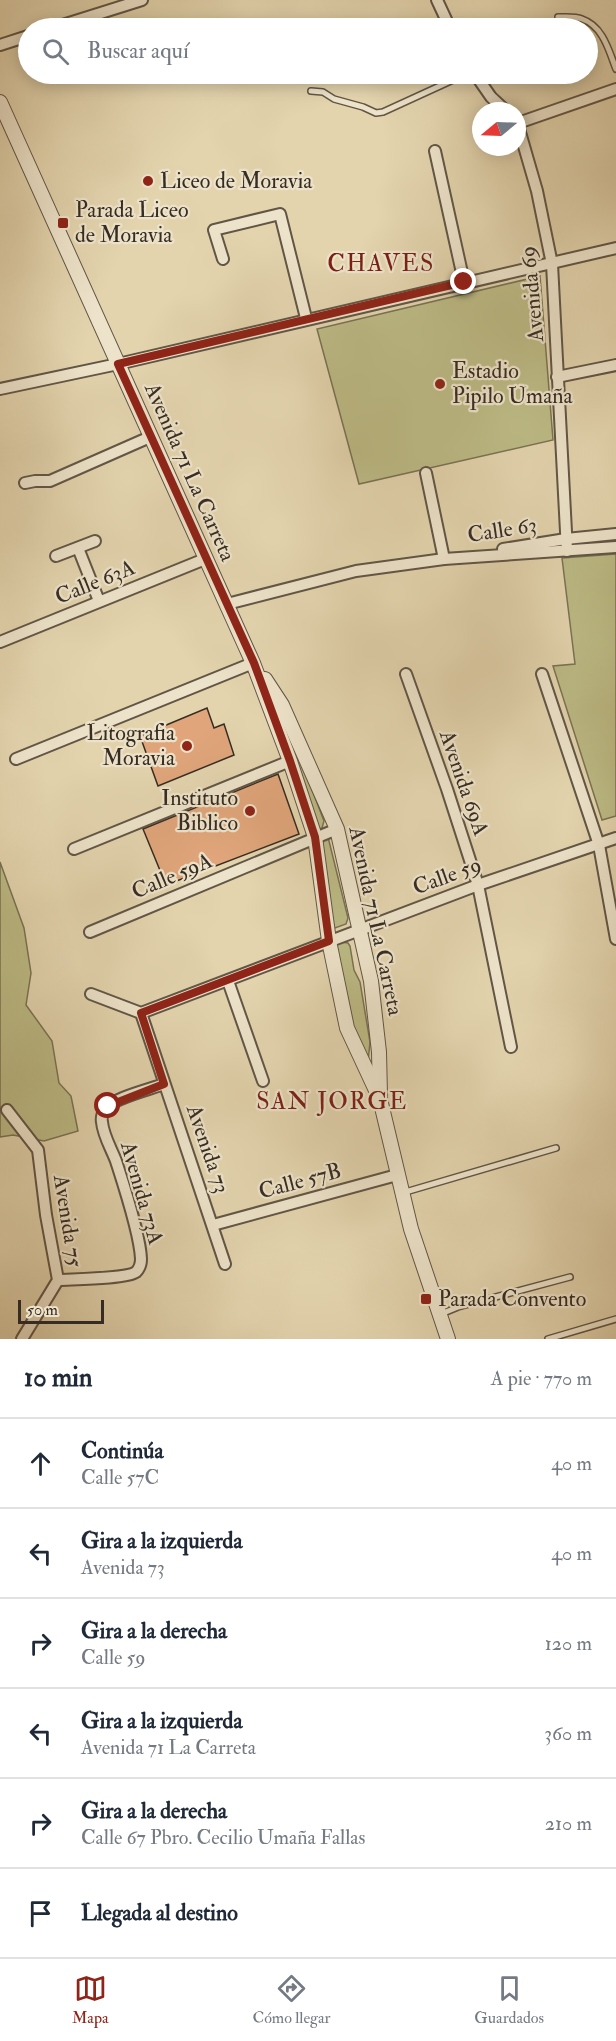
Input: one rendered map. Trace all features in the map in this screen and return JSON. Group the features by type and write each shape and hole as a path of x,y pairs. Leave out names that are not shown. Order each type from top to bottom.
{"street":[{"path":"85,18 142,0"},
{"path":"437,0 445,18"},
{"path":"0,45 18,39"},
{"path":"482,84 496,102"},
{"path":"526,120 616,89"},
{"name":"Avenida 71 La Carreta","path":"0,102 254,663 315,837 329,941 347,1028 380,1100"},
{"path":"435,151 464,282"},
{"name":"Avenida 69","path":"526,154 537,191 552,264 567,551"},
{"path":"223,259 214,230 280,214 306,318"},
{"path":"0,389 118,364 306,318 616,248"},
{"path":"557,377 616,365"},
{"path":"25,483 35,480 50,481 150,437"},
{"path":"426,473 444,559"},
{"name":"Calle 63","path":"444,559 566,539 616,534"},
{"path":"56,556 95,541"},
{"path":"227,604 356,571 444,559 616,547"},
{"path":"78,548 99,601"},
{"name":"Calle 63A","path":"0,642 205,559"},
{"path":"16,759 254,663"},
{"name":"Avenida 71 La Carreta","path":"254,663 282,705 337,829 371,981 379,1052 380,1100 411,1229 448,1339"},
{"name":"Avenida 69A","path":"406,674 478,885 511,1047"},
{"path":"542,674 599,845 616,939"},
{"path":"74,849 290,761"},
{"name":"Calle 59A","path":"90,932 337,829"},
{"name":"Calle 59","path":"141,1013 478,885 616,838"},
{"path":"228,981 263,1081"},
{"path":"91,994 141,1013"},
{"name":"Avenida 73","path":"141,1013 225,1264"},
{"name":"Avenida 73A","path":"58,1280 122,1275 135,1272 140,1265 141,1258 130,1210 102,1122 104,1110 112,1103 164,1084"},
{"name":"Avenida 75","path":"7,1110 38,1150 46,1215 58,1280 22,1339"},
{"name":"Calle 57B","path":"213,1225 397,1175"}],"lane":[{"path":"558,16 582,18"},
{"path":"598,30 616,69"},
{"path":"311,91 323,92 334,99 376,113 383,112 444,84"},
{"path":"401,1193 556,1148"},
{"path":"440,1315 458,1307 570,1277"},
{"path":"549,1339 616,1319"}],"shaded area":[{"name":"Estadio Pipilo Umaña","path":"540,276 553,440 359,484 317,329"},
{"path":"616,554 616,816 602,820 553,666 575,664 562,558"},
{"path":"287,725 324,821 322,828 319,829 279,726"},
{"path":"328,837 348,918 346,924 335,928 332,926 318,838"},
{"path":"0,862 24,928 31,973 26,1005 52,1041 59,1083 71,1096 78,1131 44,1141 13,1135 0,1137"},
{"path":"341,942 348,943 350,946 354,970 360,982 370,1042 368,1062 357,1045 336,945"}],"building":[{"name":"Litografia Moravia","path":"207,708 214,728 224,724 234,755 158,786 140,736"},
{"name":"Instituto Biblico","path":"278,774 299,834 166,885 143,829"}],"place":[{"name":"Liceo de Moravia","path":"148,181"},
{"name":"Parada Liceo de Moravia","path":"63,223"},
{"name":"Estadio Pipilo Umaña","path":"440,384"},
{"name":"Litografia Moravia","path":"187,746"},
{"name":"Instituto Biblico","path":"250,811"},
{"name":"Parada Convento","path":"426,1299"}],"district":[{"name":"CHAVES","path":"381,263"},
{"name":"SAN JORGE","path":"332,1101"}],"route":[{"path":"108,1106 164,1084 141,1013 329,941 315,837 290,761 254,663 118,364 464,282"}]}
